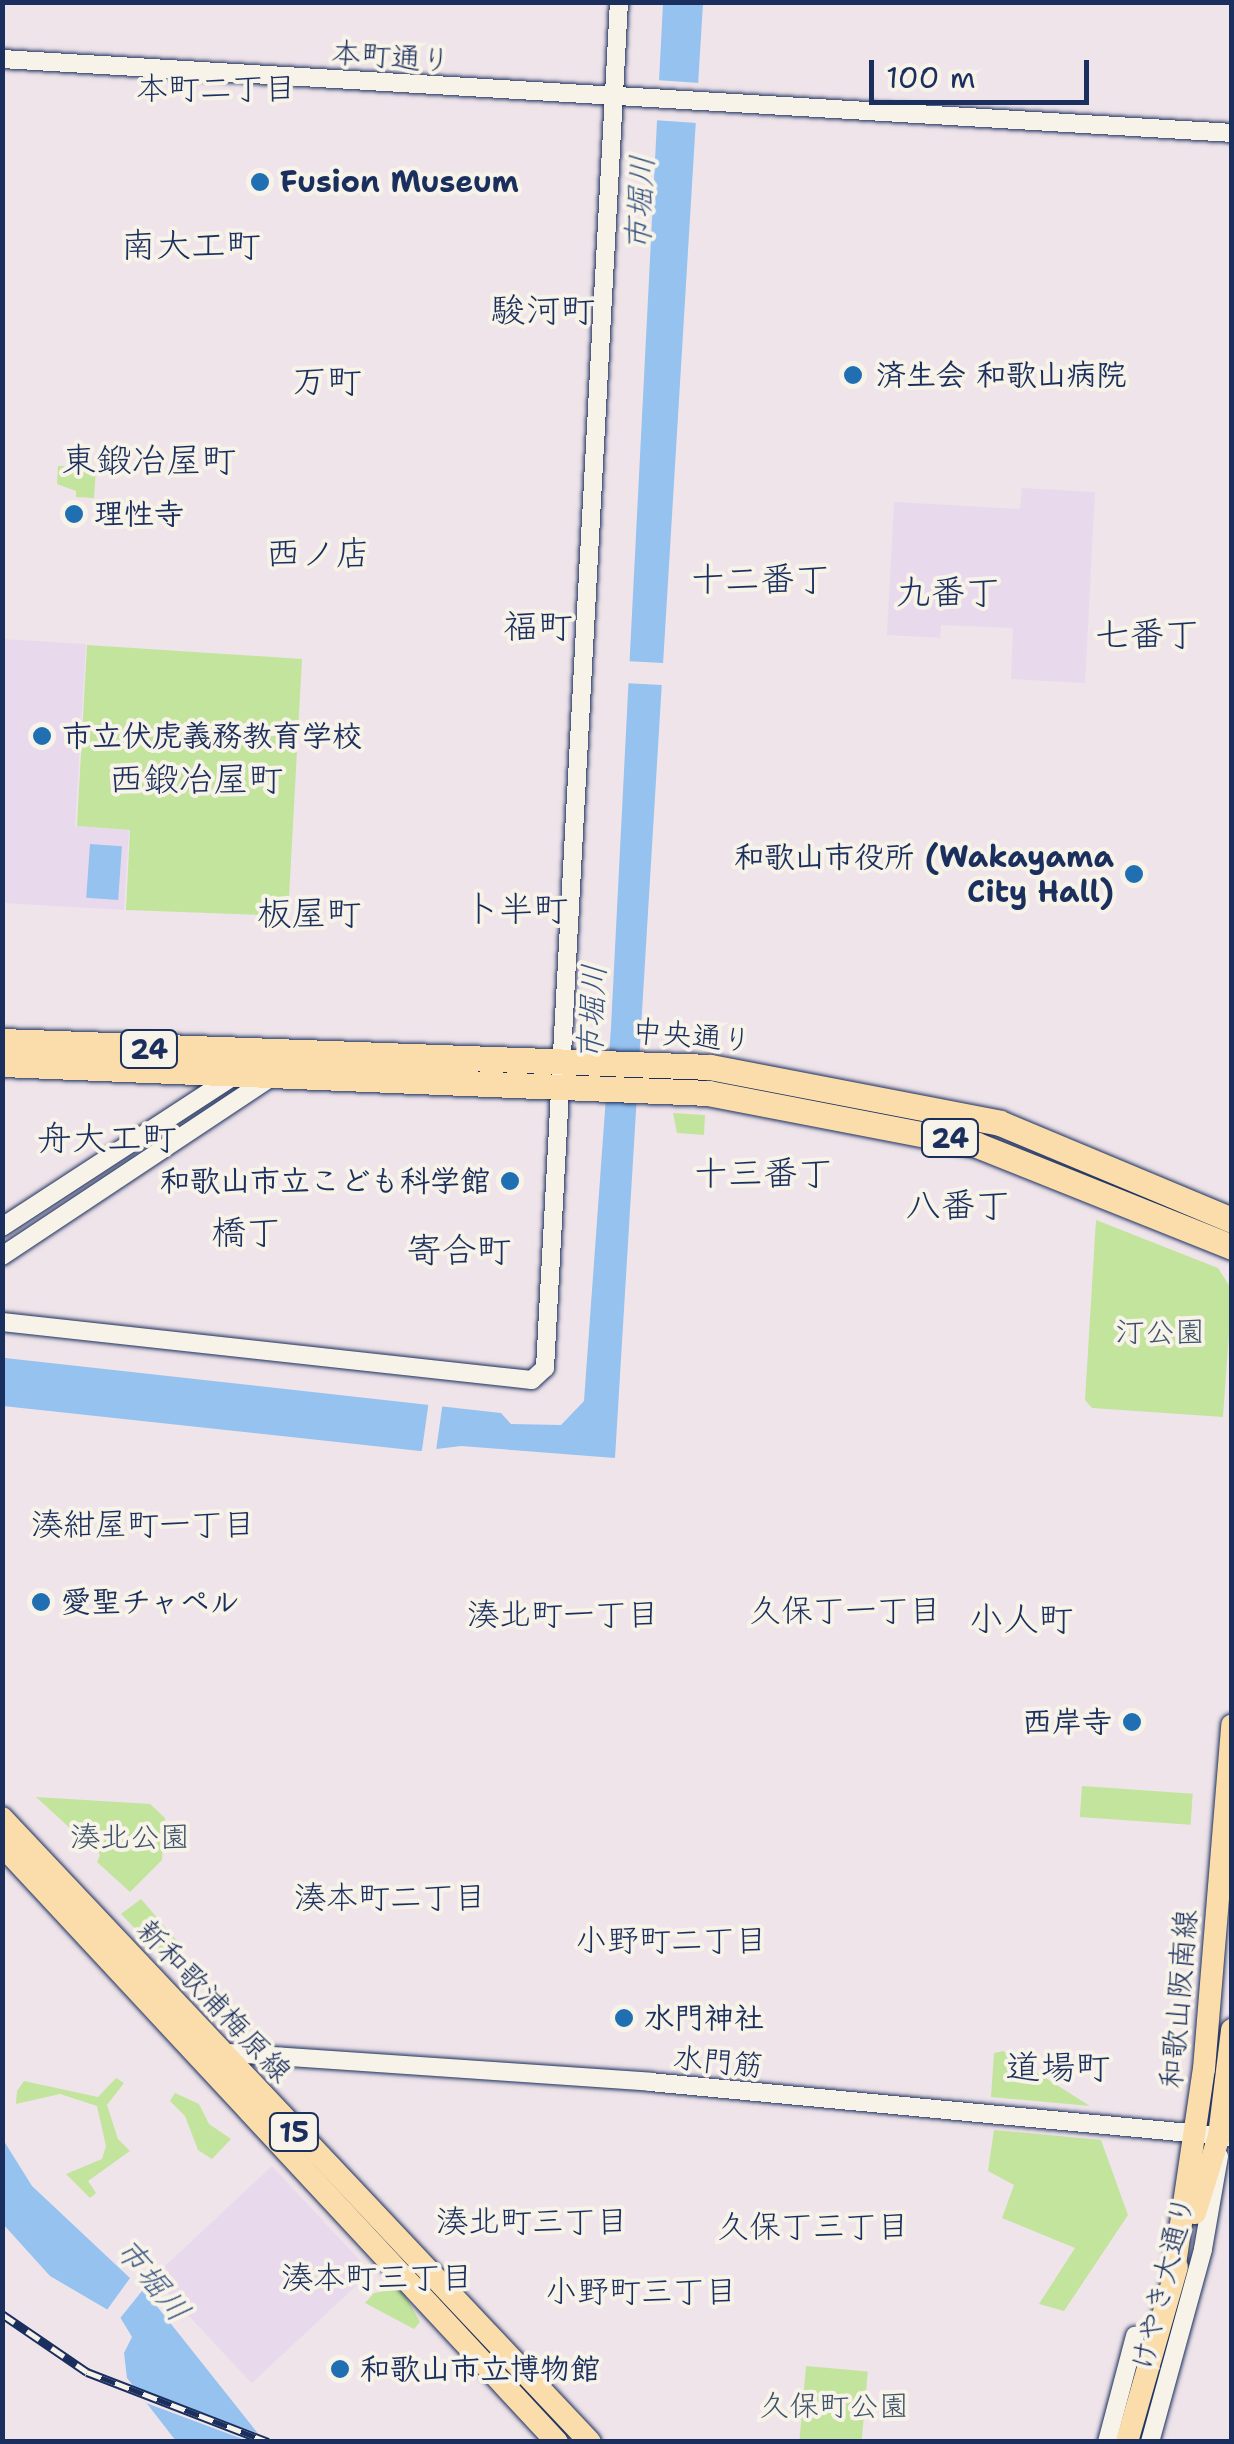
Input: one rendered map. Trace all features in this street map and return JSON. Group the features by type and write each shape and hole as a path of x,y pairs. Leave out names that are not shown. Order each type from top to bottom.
{"highway":[{"name":"中央通り","path":"2,1041 275,1065 708,1093 950,1138 1232,1247"},
{"name":"中央通り","path":"2,1064 236,1074 275,1065 575,1059 654,1064 852,1089 979,1117 1232,1220"}],"main road":[{"name":"和歌山阪南線","path":"1173,2278 1195,2134 1232,1725"},
{"name":"新和歌浦梅原線","path":"2,1818 557,2442"},
{"name":"新和歌浦梅原線","path":"2,1845 590,2442"},
{"name":"和歌山阪南線","path":"1127,2442 1173,2278 1226,2136 1232,2030"}],"street":[{"path":"2,1322 539,1376 545,1368 575,1059 618,2"},
{"name":"本町通り","path":"2,59 614,99 1232,133"},
{"path":"2,1256 275,1065"},
{"path":"2,1227 236,1074"},
{"name":"水門筋","path":"211,2056 1226,2136"},
{"name":"けやき大通り","path":"1150,2442 1203,2250 1226,2136"},
{"name":"けやき大通り","path":"1107,2442 1135,2336"}],"shaded area":[{"path":"1022,488 1095,492 1085,683 1011,679 1013,628 941,625 940,638 887,635 894,502 1020,509"},
{"name":"市立伏虎義務教育学校","path":"2,639 86,644 75,826 129,830 124,910 3,903"},
{"path":"272,2166 371,2272 252,2383 153,2277"}],"green space":[{"path":"58,466 96,467 94,498 76,497 76,491 57,484"},
{"path":"87,645 302,659 288,916 126,910 130,830 77,826"},
{"path":"673,1113 705,1115 704,1135 677,1133"},
{"name":"汀公園","path":"1096,1220 1218,1268 1232,1290 1223,1417 1092,1408 1085,1400"},
{"path":"1082,1786 1193,1794 1191,1825 1080,1817"},
{"name":"湊北公園","path":"36,1797 150,1804 165,1818 162,1860 130,1892 97,1862 100,1855 78,1825 71,1829"},
{"path":"141,1899 183,1948 174,1959 167,1962 121,1914"},
{"path":"1003,2051 1090,2106 991,2097 994,2053"},
{"path":"116,2078 124,2083 107,2105 118,2139 130,2151 88,2181 96,2193 90,2198 66,2174 102,2159 106,2146 97,2106 60,2094 16,2104 17,2091 24,2081 98,2097"},
{"path":"175,2093 199,2104 209,2124 231,2139 212,2159 198,2150 185,2116 170,2101"},
{"path":"994,2130 1101,2140 1128,2215 1064,2311 1039,2304 1075,2248 1002,2218 1014,2185 988,2171"},
{"path":"401,2288 420,2322 414,2329 365,2303 374,2293"},
{"name":"久保町公園","path":"806,2366 868,2371 862,2442 799,2441"}],"water":[{"path":"663,3 703,3 615,1458 461,1446 420,1451 3,1406 5,1358 501,1413 511,1424 561,1425 584,1401 611,1027"},
{"path":"90,844 122,846 118,900 86,898"},
{"path":"2,2138 32,2186 148,2295 264,2441 176,2441 127,2378 124,2353 132,2337 120,2317 50,2276 3,2224"}],"pier":[{"path":"656,80 703,83 700,123 653,120"},
{"path":"625,661 668,663 667,685 624,683"},
{"path":"429,1400 443,1402 435,1457 421,1455"},
{"path":"133,2274 146,2286 117,2322 104,2314"},
{"path":"137,2392 263,2435 266,2441 248,2441 146,2403"}],"railway":[{"path":"2,2314 87,2372 268,2442"}],"place":[{"name":"Fusion Museum","path":"260,182"},
{"name":"済生会 和歌山病院","path":"853,375"},
{"name":"理性寺","path":"74,514"},
{"name":"市立伏虎義務教育学校","path":"42,736"},
{"name":"和歌山市役所 (Wakayama City Hall)","path":"1134,874"},
{"name":"和歌山市立こども科学館","path":"510,1181"},
{"name":"愛聖チャペル","path":"41,1602"},
{"name":"西岸寺","path":"1132,1722"},
{"name":"水門神社","path":"624,2018"},
{"name":"和歌山市立博物館","path":"340,2369"}],"district":[{"name":"本町二丁目","path":"216,88"},
{"name":"南大工町","path":"191,245"},
{"name":"駿河町","path":"543,310"},
{"name":"万町","path":"327,381"},
{"name":"東鍛冶屋町","path":"149,460"},
{"name":"西ノ店","path":"318,553"},
{"name":"十二番丁","path":"760,579"},
{"name":"九番丁","path":"948,592"},
{"name":"福町","path":"538,626"},
{"name":"七番丁","path":"1147,634"},
{"name":"西鍛冶屋町","path":"196,779"},
{"name":"卜半町","path":"516,909"},
{"name":"板屋町","path":"309,913"},
{"name":"舟大工町","path":"107,1138"},
{"name":"十三番丁","path":"763,1173"},
{"name":"八番丁","path":"958,1205"},
{"name":"橋丁","path":"246,1232"},
{"name":"寄合町","path":"459,1250"},
{"name":"湊紺屋町一丁目","path":"143,1524"},
{"name":"久保丁一丁目","path":"845,1610"},
{"name":"湊北町一丁目","path":"563,1614"},
{"name":"小人町","path":"1021,1619"},
{"name":"湊本町二丁目","path":"390,1897"},
{"name":"小野町二丁目","path":"671,1940"},
{"name":"道場町","path":"1058,2067"},
{"name":"湊北町三丁目","path":"532,2221"},
{"name":"久保丁三丁目","path":"813,2226"},
{"name":"湊本町三丁目","path":"377,2277"},
{"name":"小野町三丁目","path":"641,2291"}],"water label":[{"name":"市堀川","path":"640,203"},
{"name":"市堀川","path":"592,1012"},
{"name":"市堀川","path":"153,2280"}]}
